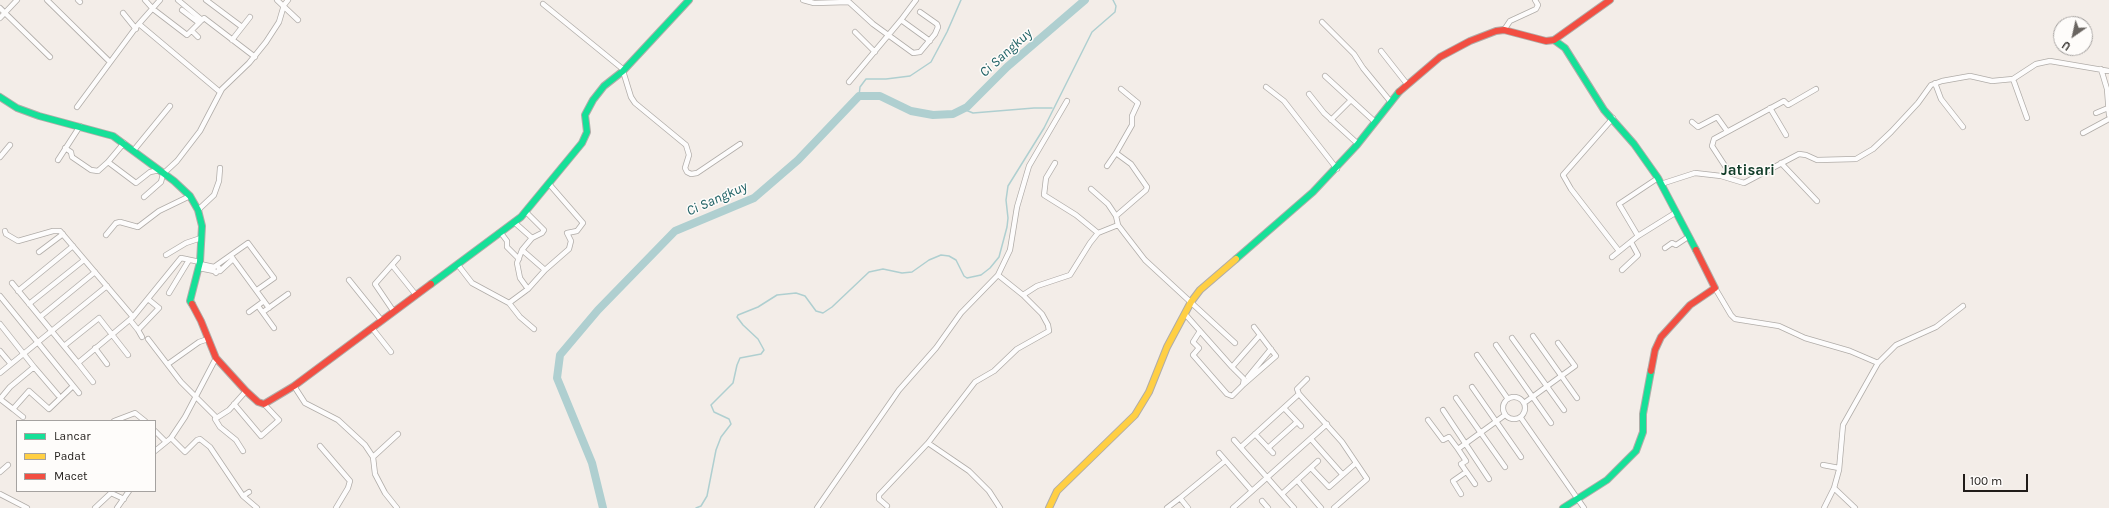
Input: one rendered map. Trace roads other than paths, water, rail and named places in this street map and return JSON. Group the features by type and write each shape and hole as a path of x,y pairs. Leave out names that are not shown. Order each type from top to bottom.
{"street":[{"path":"0,18 17,0"},
{"path":"47,0 110,62"},
{"path":"145,0 153,9 187,35 192,32 204,18 255,57"},
{"path":"77,107 139,24 160,0"},
{"path":"178,0 201,22"},
{"path":"206,0 242,27"},
{"path":"277,0 284,5 298,20"},
{"path":"108,162 136,183 150,172 162,172 177,161 200,131 220,92 255,57 276,27 284,5 288,0"},
{"path":"264,404 294,386 501,233 526,212 550,185 585,137 587,132 585,115 588,107 604,86 624,74 689,0"},
{"path":"803,0 814,3 849,2 889,36 913,53 920,52 930,41 935,34 937,24 920,12"},
{"path":"849,82 889,36 916,0"},
{"path":"1504,30 1510,22 1536,9 1538,5 1535,0"},
{"path":"1049,508 1057,491 1135,415 1149,392 1165,351 1191,302 1205,286 1272,230 1337,169 1390,101 1407,84 1428,65 1453,49 1496,31 1504,30 1546,41 1554,40 1610,0"},
{"path":"543,4 624,74 631,97 635,102 686,145 689,157 685,168 689,174 701,171 740,144"},
{"path":"0,8 50,57"},
{"path":"182,10 201,22"},
{"path":"123,13 136,29"},
{"path":"232,40 250,17"},
{"path":"901,20 930,41"},
{"path":"1322,22 1354,54 1363,68 1390,101"},
{"path":"139,24 220,92"},
{"path":"192,32 198,37"},
{"path":"855,32 875,52"},
{"path":"1554,40 1565,48 1601,106 1613,118 1658,178 1714,288 1731,316 1735,319 1779,326 1805,338 1850,351 1878,363"},
{"path":"1381,51 1407,84"},
{"path":"1661,184 1692,174 1728,177 1744,182 1799,154 1817,160 1856,159 1873,149 1892,132 1918,103 1929,87 1935,83 1970,76 1992,80 2013,79 2036,64 2050,61 2109,71"},
{"path":"2101,69 2107,89 2109,115"},
{"path":"1325,76 1350,101 1374,121"},
{"path":"2013,79 2027,118"},
{"path":"1935,83 1941,99 1963,127"},
{"path":"1266,87 1284,101 1337,169"},
{"path":"1107,166 1132,125 1132,116 1138,103 1121,89"},
{"path":"1728,177 1727,169 1718,157 1712,142 1714,139 1784,101 1787,105 1790,104 1816,89"},
{"path":"1309,94 1331,120 1358,144"},
{"path":"0,97 17,108 39,116 105,132 134,150 190,196 201,219 202,238 199,265 191,290 190,301 216,358 246,391 258,402 264,404 279,420 261,436 234,404"},
{"path":"817,508 899,390 936,348 961,313 998,275 1010,250 1017,206 1029,166 1067,101"},
{"path":"1331,120 1350,101"},
{"path":"134,150 170,106"},
{"path":"1770,108 1786,135"},
{"path":"2096,113 2108,108"},
{"path":"1692,122 1698,127 1717,117 1727,131"},
{"path":"1613,118 1563,175 1571,189 1619,251"},
{"path":"2083,133 2109,119"},
{"path":"58,160 80,126"},
{"path":"65,148 71,152 72,157 93,171 98,171 108,162 124,143"},
{"path":"0,157 10,145"},
{"path":"1116,152 1131,164 1148,188 1116,216"},
{"path":"1055,163 1046,178 1044,195 1076,215 1098,233"},
{"path":"1781,163 1817,201"},
{"path":"198,210 214,195 219,181 220,168"},
{"path":"144,197 161,182 162,172"},
{"path":"1638,236 1619,204 1658,178"},
{"path":"509,303 528,289 545,270 569,249 571,243 567,233 577,231 583,223 550,185"},
{"path":"1091,189 1108,204 1116,216 1118,225 1145,260 1235,343"},
{"path":"106,235 116,222 138,227 159,211 190,196"},
{"path":"526,212 544,230 542,233 532,238 522,250 517,266 520,278 528,289"},
{"path":"1612,257 1638,236 1675,213"},
{"path":"514,222 532,238"},
{"path":"1023,295 1037,286 1070,275 1098,233 1105,232 1118,225"},
{"path":"5,231 6,234 18,241 53,231 60,231 107,286 131,318 142,338"},
{"path":"501,233 507,241 507,247 519,259"},
{"path":"39,252 62,234"},
{"path":"1665,248 1672,243 1676,244 1688,237"},
{"path":"166,255 186,243 202,238"},
{"path":"1622,270 1638,255 1631,242"},
{"path":"78,363 131,318 181,258 199,265 216,269 248,244 274,278 256,290"},
{"path":"18,291 73,246"},
{"path":"522,250 545,270"},
{"path":"232,257 269,308"},
{"path":"394,312 375,285 398,258"},
{"path":"29,304 84,260"},
{"path":"169,293 189,260"},
{"path":"392,265 416,295"},
{"path":"458,265 472,283 509,303 520,317 534,329"},
{"path":"40,317 95,272"},
{"path":"886,506 879,499 879,495 928,443 975,382 994,371 1017,349 1049,331 1048,325 1042,314 1023,295 998,275"},
{"path":"348,280 382,321"},
{"path":"12,283 93,382"},
{"path":"0,372 52,332 107,286"},
{"path":"1563,508 1607,480 1625,464 1636,451 1643,432 1642,416 1645,400 1656,350 1661,337 1690,305 1714,288"},
{"path":"263,312 288,294"},
{"path":"0,296 78,393"},
{"path":"138,330 159,308 148,299"},
{"path":"249,312 264,301"},
{"path":"258,306 274,328"},
{"path":"1824,508 1834,488 1839,468 1843,425 1878,363 1896,345 1936,327 1963,306"},
{"path":"1184,314 1232,367 1244,383"},
{"path":"64,346 99,318 128,355"},
{"path":"0,324 58,395"},
{"path":"1200,331 1193,342 1199,348 1193,355 1209,375 1230,396 1276,356 1254,327"},
{"path":"372,328 391,352"},
{"path":"1232,367 1260,335"},
{"path":"1533,336 1577,398"},
{"path":"1512,338 1564,410"},
{"path":"148,339 181,382 216,418 215,419 220,427 234,439 243,451"},
{"path":"168,364 199,342 208,339"},
{"path":"1524,403 1575,366 1558,343"},
{"path":"1496,345 1551,423"},
{"path":"95,348 107,364"},
{"path":"1244,383 1271,349"},
{"path":"0,351 11,364"},
{"path":"1477,355 1508,399"},
{"path":"156,450 171,438 196,397 216,358"},
{"path":"23,418 0,399 10,387 34,367"},
{"path":"1307,379 1298,389 1299,394 1342,442 1366,478 1366,480 1334,508"},
{"path":"13,409 29,391 49,409 73,386"},
{"path":"294,386 310,407 332,416 346,426 365,445 373,457 375,474 388,499 397,508"},
{"path":"1472,387 1521,457"},
{"path":"216,418 226,413 246,391"},
{"path":"1240,447 1299,394"},
{"path":"1516,397 1524,403 1525,413 1521,418 1515,420 1508,419 1502,407 1508,399 1516,397"},
{"path":"1456,398 1505,467"},
{"path":"1284,408 1301,426"},
{"path":"1443,410 1489,479"},
{"path":"117,420 135,413 144,420"},
{"path":"1458,449 1505,415"},
{"path":"1521,418 1584,508"},
{"path":"1428,420 1443,440 1449,437 1458,449 1466,460 1461,464 1475,484"},
{"path":"1268,448 1297,422"},
{"path":"1233,508 1327,424"},
{"path":"156,432 166,442"},
{"path":"373,457 398,434"},
{"path":"1255,434 1273,453"},
{"path":"171,438 185,452 199,438 208,445 243,496 257,508"},
{"path":"1311,438 1342,474"},
{"path":"1234,440 1294,508"},
{"path":"928,443 969,471 989,491 1000,508"},
{"path":"320,446 350,481 336,508"},
{"path":"1219,453 1252,491"},
{"path":"1167,508 1225,461"},
{"path":"1282,494 1318,461"},
{"path":"1311,468 1329,487 1356,463"},
{"path":"0,472 8,465"},
{"path":"1823,465 1839,468"},
{"path":"1461,494 1453,481 1466,472"},
{"path":"1297,480 1321,508"},
{"path":"1834,488 1855,508"},
{"path":"117,508 128,492"},
{"path":"243,496 249,492"},
{"path":"95,508 111,493 124,498"},
{"path":"0,494 27,508"},
{"path":"1180,498 1188,508"},
{"path":"1262,501 1267,508"}],"waterway":[{"path":"859,96 860,87 866,79 886,79 910,76 931,62 947,32 961,0"},
{"name":"Ci Sangkuy","path":"603,508 592,463 557,378 560,355 598,310 675,231 754,198 798,160 859,96 880,96 911,111 933,115 953,114 967,107 1007,67 1085,0"},
{"path":"696,508 701,506 707,496 716,450 721,437 731,424 729,419 714,412 711,405 733,383 740,358 761,354 764,350 758,339 737,317 738,315 758,307 777,295 796,293 805,296 816,311 823,313 832,307 869,272 883,269 902,273 912,272 929,260 941,255 949,256 956,260 964,276 967,278 981,275 990,268 999,257 1007,227 1008,218 1006,200 1008,186 1044,128 1092,32 1115,12 1116,6 1113,0"},
{"path":"963,109 973,113 1052,108"}],"district":[{"name":"Jatisari","path":"1748,171"}]}
